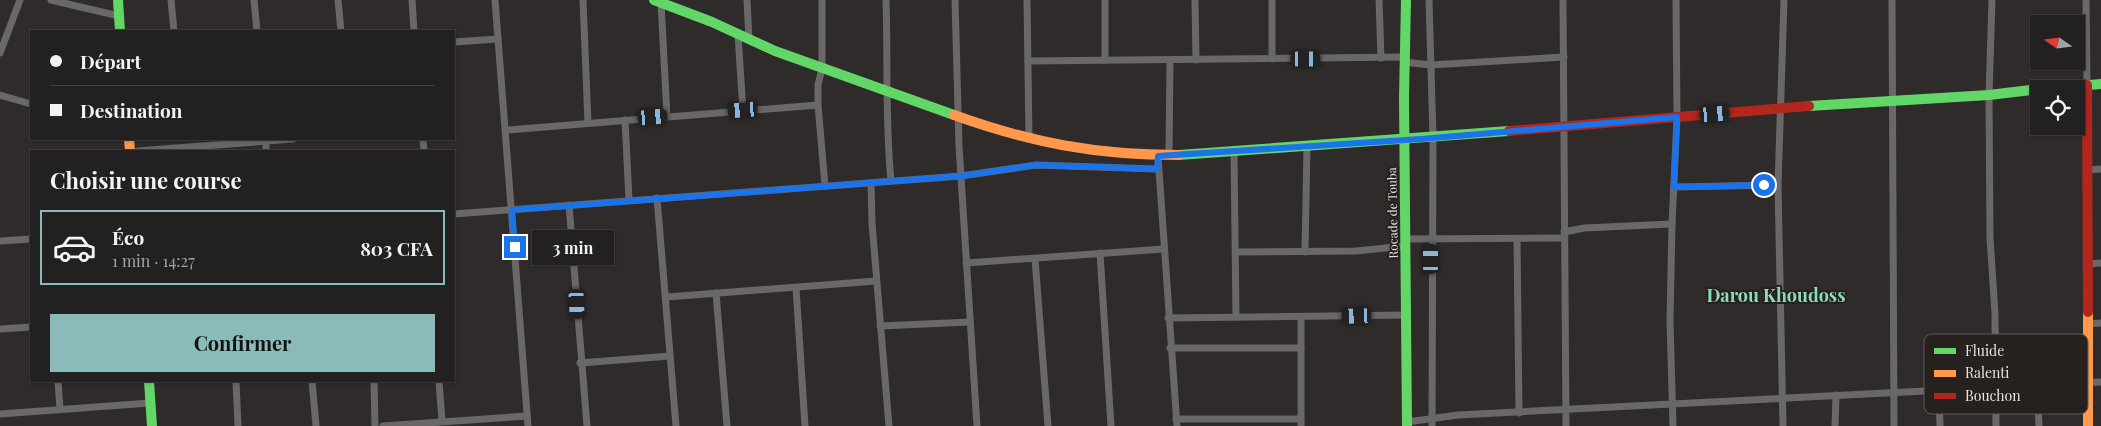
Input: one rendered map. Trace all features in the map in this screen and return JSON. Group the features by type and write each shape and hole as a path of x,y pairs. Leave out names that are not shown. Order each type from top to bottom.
{"main road":[{"path":"118,0 120,30"},
{"name":"Rocade de Touba","path":"1406,0 1404,60 1406,424"},
{"path":"664,2 749,40 822,68 959,117 1029,139 1084,150 1158,156 1433,138 1781,108 1988,95 2030,90"},
{"path":"2087,334 2087,85 2101,84"},
{"path":"149,382 152,426"},
{"path":"2088,382 2088,426"}],"street":[{"path":"0,51 20,0"},
{"path":"51,0 119,16"},
{"path":"171,0 174,30"},
{"path":"254,0 257,30"},
{"path":"338,0 341,30"},
{"path":"412,0 414,30"},
{"path":"496,0 528,426"},
{"path":"583,0 588,123"},
{"path":"747,0 749,40"},
{"path":"822,0 822,68 818,85 818,105 825,186"},
{"path":"886,0 888,92 886,115 891,181"},
{"path":"955,0 961,176 977,426"},
{"path":"1027,0 1029,139"},
{"path":"1105,0 1105,60"},
{"path":"1195,0 1196,60"},
{"path":"1272,0 1272,59"},
{"path":"1379,0 1381,58"},
{"path":"1429,0 1433,138 1431,239 1432,422"},
{"path":"1563,0 1566,426"},
{"path":"1673,426 1671,404 1672,224 1677,117 1676,0"},
{"path":"1783,426 1778,185 1784,0"},
{"path":"1892,0 1894,426"},
{"path":"1992,0 1988,95 1990,238 1995,334"},
{"path":"2086,0 2087,85"},
{"path":"664,2 667,116"},
{"path":"738,35 743,110"},
{"path":"455,42 498,39"},
{"path":"1028,60 1170,61 1381,58 1431,65 1564,56"},
{"path":"1169,156 1170,61"},
{"path":"0,95 30,104"},
{"path":"507,130 818,105"},
{"path":"625,120 629,200"},
{"path":"181,140 182,147"},
{"path":"149,150 266,140"},
{"path":"1306,147 1306,252"},
{"path":"1234,152 1236,317"},
{"path":"1158,156 1157,169 1176,423 1301,423 1301,318"},
{"path":"455,214 961,176 1036,165 1157,169"},
{"path":"2087,170 2101,169"},
{"path":"871,183 876,281 889,426"},
{"path":"1674,187 1778,185"},
{"path":"657,198 667,297 676,426"},
{"path":"569,206 586,426"},
{"path":"1236,252 1356,251 1431,239 1517,239 1564,235 1584,228 1672,224"},
{"path":"0,241 30,239"},
{"path":"1517,239 1519,413"},
{"path":"966,264 1164,249"},
{"path":"1100,253 1111,426"},
{"path":"1035,259 1048,426"},
{"path":"2086,264 2101,263"},
{"path":"667,297 876,281"},
{"path":"796,288 805,426"},
{"path":"716,293 727,426"},
{"path":"1168,318 1301,318 1406,314"},
{"path":"880,326 970,322"},
{"path":"2087,324 2101,323"},
{"path":"0,329 30,327"},
{"path":"1170,348 1301,348"},
{"path":"580,363 670,356"},
{"path":"58,382 60,409"},
{"path":"236,382 238,426"},
{"path":"312,382 316,426"},
{"path":"374,382 375,426"},
{"path":"440,382 442,421"},
{"path":"2088,382 2101,382"},
{"path":"1406,424 1519,413 1924,391"},
{"path":"1835,426 1836,395"},
{"path":"0,414 150,403"},
{"path":"383,426 527,416"}],"traffic: fast":[{"path":"118,0 120,30"},
{"path":"654,0 712,22 775,51 954,115"},
{"path":"1406,0 1404,98 1407,426"},
{"path":"2085,85 2101,84"},
{"path":"1809,106 1989,95 2030,90"},
{"path":"1179,155 1509,131"},
{"path":"149,382 152,426"}],"traffic: slow":[{"path":"954,115 1010,133 1065,146 1120,153 1179,155"},
{"path":"129,140 130,150"},
{"path":"2088,312 2088,426"}],"traffic: jam":[{"path":"2087,85 2088,312"},
{"path":"1509,131 1809,106"}],"district":[{"name":"Darou Khoudoss","path":"1776,295"}],"route":[{"path":"515,247 512,210 961,176 1036,165 1068,164 1157,169 1158,156 1421,139 1677,117 1674,187 1764,185"}]}
